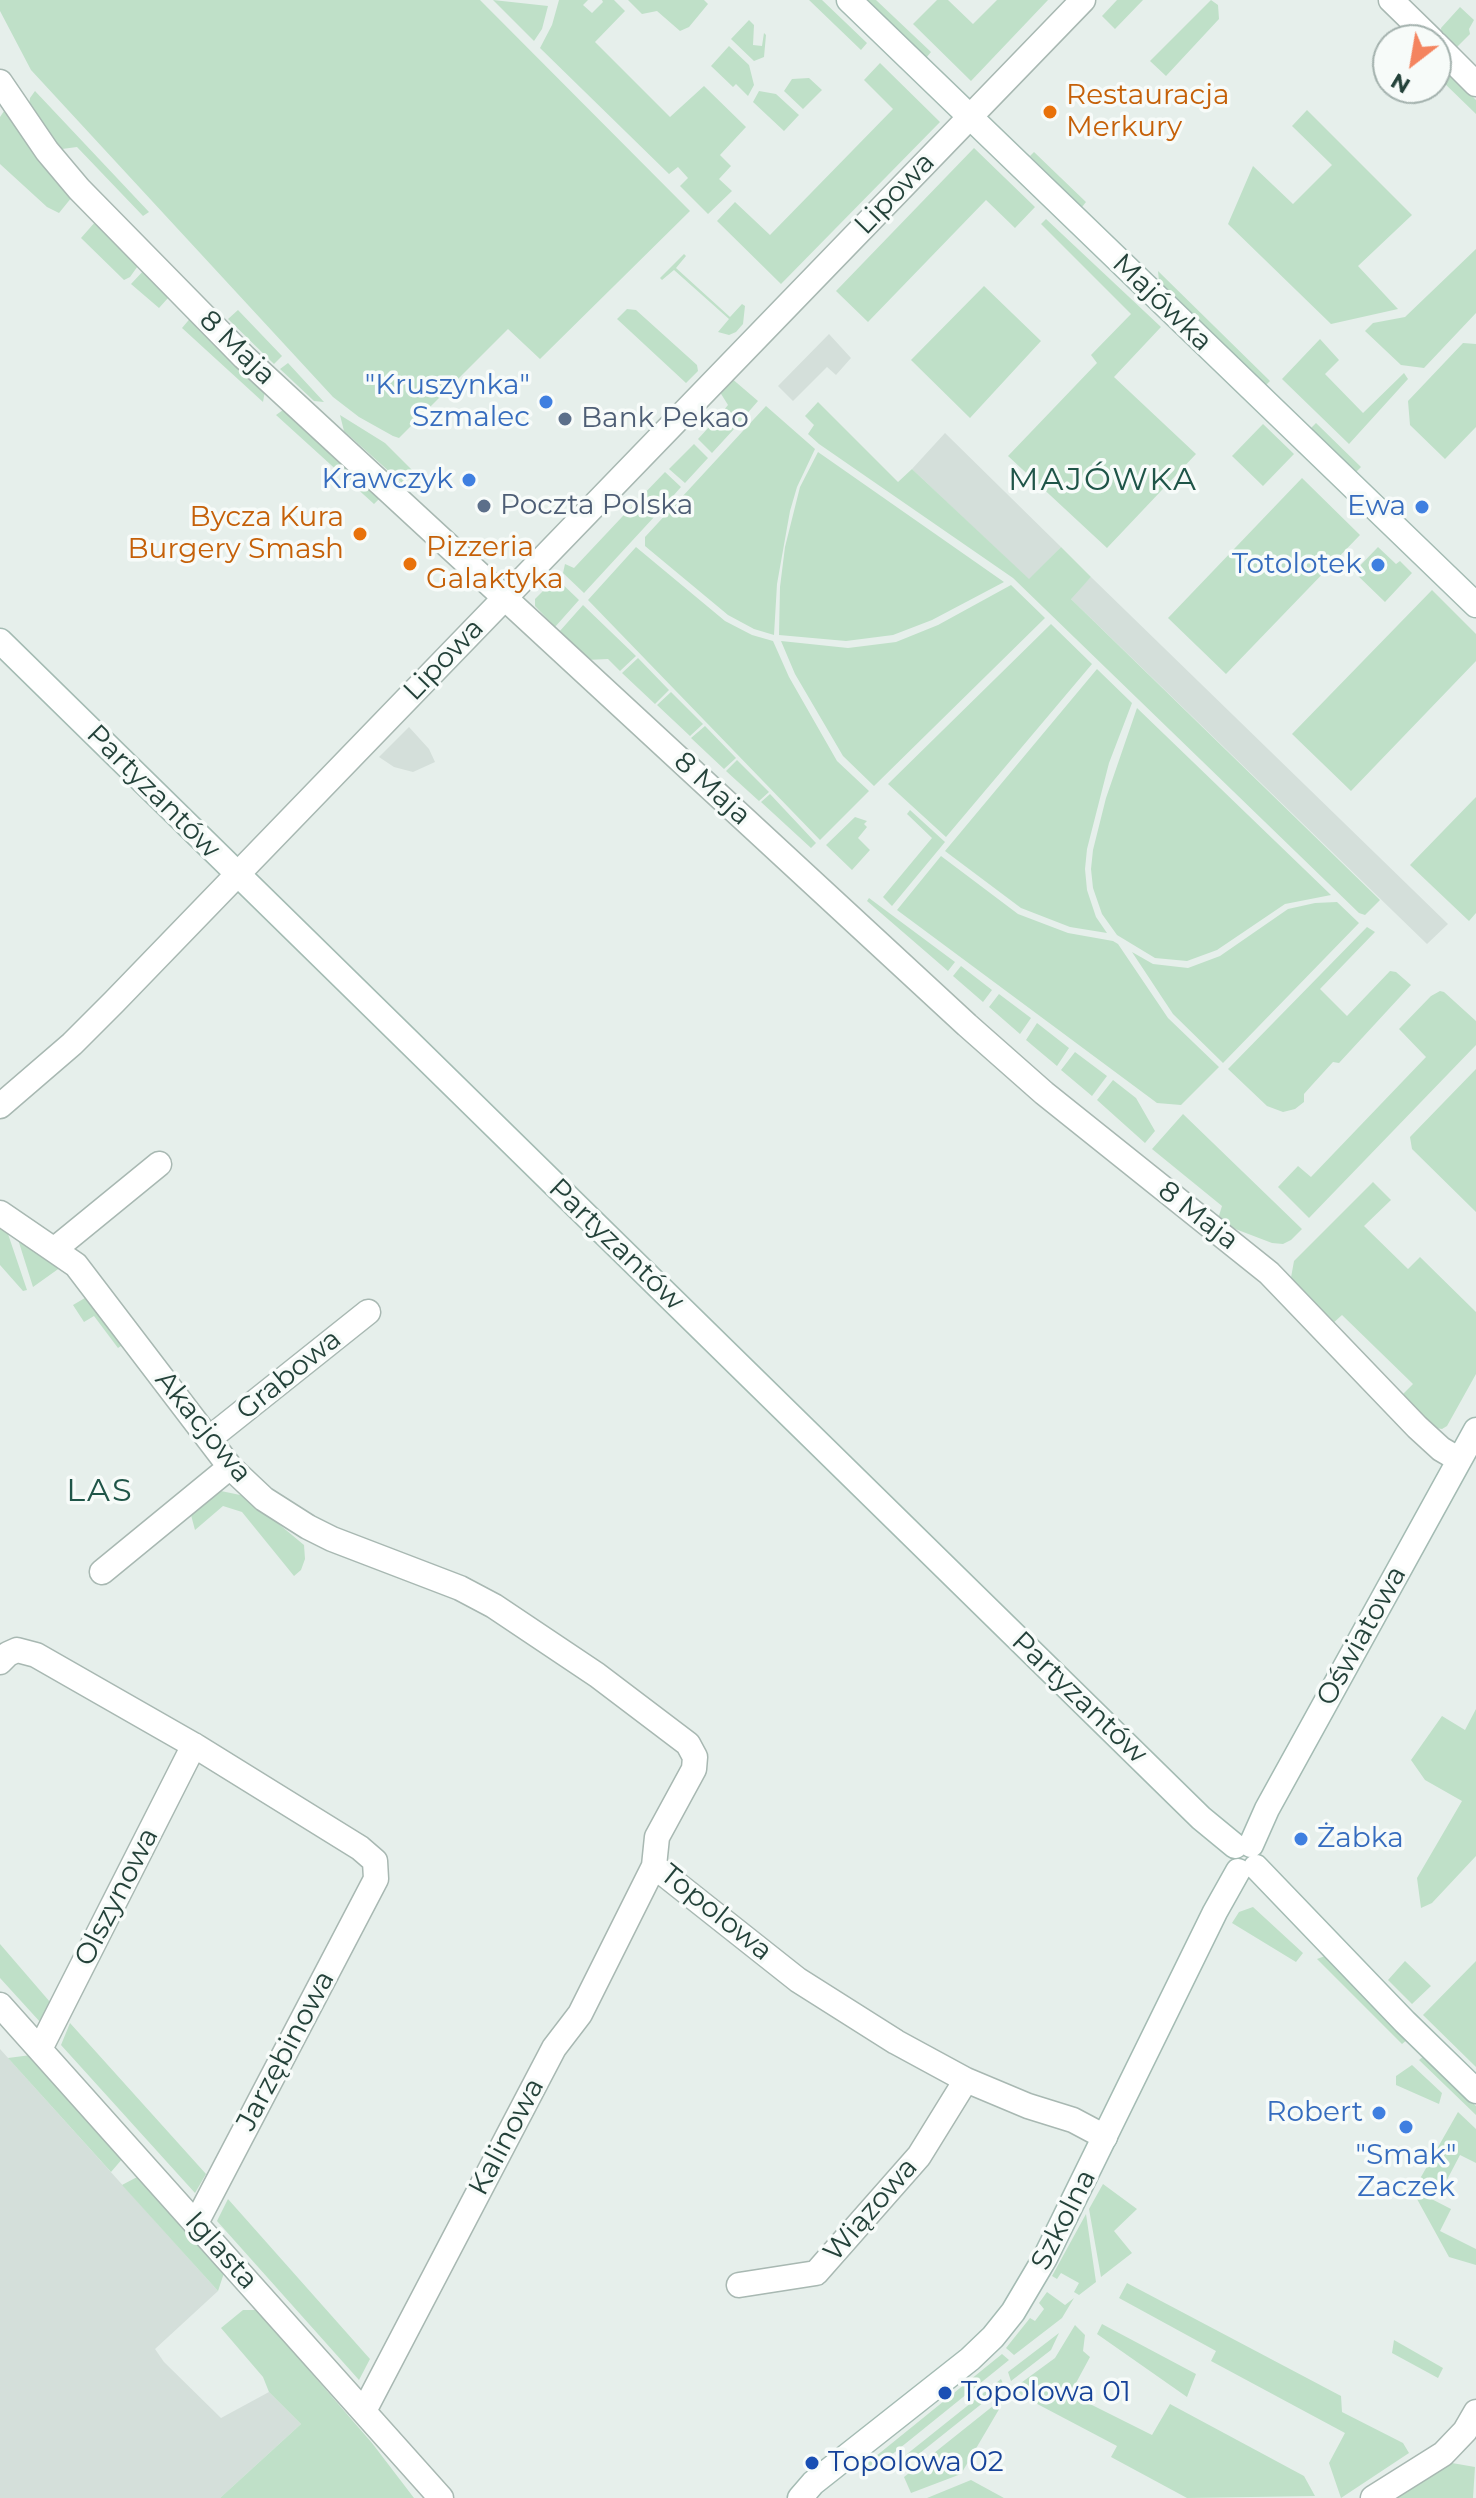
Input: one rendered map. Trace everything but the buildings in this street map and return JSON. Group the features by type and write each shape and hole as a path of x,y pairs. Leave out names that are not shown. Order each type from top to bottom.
{"street":[{"name":"Majówka","path":"849,0 1476,605"},
{"name":"Lipowa","path":"0,1106 72,1044 1083,0"},
{"path":"1391,0 1416,24"},
{"path":"1452,60 1476,84"},
{"name":"8 Maja","path":"0,82 47,151 79,189 244,357 1034,1084 1269,1273 1417,1427 1441,1449 1458,1459"},
{"name":"Partyzantów","path":"0,641 1190,1807 1245,1857 1476,2091"},
{"path":"55,1249 159,1164"},
{"name":"Akacjowa","path":"0,1213 76,1265 230,1467 264,1499 308,1527 448,1584"},
{"name":"Grabowa","path":"210,1438 368,1312"},
{"name":"Oświatowa","path":"1245,1857 1267,1809 1476,1430"},
{"path":"102,1572 230,1467"},
{"name":"Topolowa","path":"448,1584 521,1623 609,1684 691,1748 695,1757 694,1769 657,1837 654,1866 798,1980 896,2042 966,2080 1028,2106 1073,2120 1105,2137"},
{"path":"9,1656 36,1655 194,1745"},
{"name":"Jarzębinowa","path":"194,1745 368,1853 375,1861 376,1879 196,2223"},
{"name":"Olszynowa","path":"40,2049 194,1745"},
{"name":"Szkolna","path":"800,2498 813,2483 970,2359 1000,2330 1045,2258 1245,1857"},
{"name":"Kalinowa","path":"364,2411 554,2048 580,2014 654,1866"},
{"name":"Iglasta","path":"0,2005 441,2498"},
{"name":"Wiązowa","path":"739,2285 816,2273 919,2156 966,2080"},
{"path":"1373,2498 1443,2454 1465,2431 1476,2412"}],"shaded area":[{"path":"829,334 851,358 836,375 827,367 793,401 778,386"},
{"path":"945,433 1061,547 1029,580 912,469"},
{"path":"1091,577 1448,924 1427,944 1070,598"},
{"path":"409,727 429,749 435,762 413,772 394,767 379,757"},
{"path":"0,2049 218,2291 155,2349 164,2362 221,2418 269,2392 301,2424 220,2498 0,2498"}],"green space":[{"path":"0,0 480,0 690,211 540,359 508,329 399,438 359,417 333,397 31,70 0,11"},
{"path":"493,0 548,6 542,29 534,41"},
{"path":"559,0 588,0 583,5 592,13 602,0 614,0 625,11 595,42 670,117 704,86 746,127 720,155 731,166 719,179 732,191 708,214 680,186 688,178 678,167 669,174 540,48 552,25"},
{"path":"628,0 704,0 708,4 689,27 680,31 657,11 642,14"},
{"path":"809,0 822,0 867,43 861,50"},
{"path":"867,0 876,0 931,52 926,58"},
{"path":"937,0 948,0 973,24 997,0 1048,0 971,81 913,24"},
{"path":"1117,0 1143,0 1115,29 1102,16"},
{"path":"1211,0 1218,5 1219,19 1166,76 1150,61"},
{"path":"1460,7 1474,20 1470,34 1454,50 1452,24 1445,24"},
{"path":"749,20 754,25 753,45 762,46 764,33 766,35 764,57 754,61 731,39"},
{"path":"729,46 749,65 754,85 748,96 736,84 733,87 711,66"},
{"path":"880,63 940,122 781,284 717,221 735,202 770,235 893,109 864,80"},
{"path":"1452,76 1476,100 1476,114 1452,91"},
{"path":"809,78 822,90 803,109 784,91 792,79"},
{"path":"35,91 149,212 143,216 77,147 62,149 29,106"},
{"path":"759,91 776,94 799,115 784,131 753,102"},
{"path":"1307,110 1412,215 1358,266 1398,309 1331,324 1228,224 1253,166 1293,204 1332,165 1292,126"},
{"path":"4,111 72,197 59,213 47,207 0,164 0,117"},
{"path":"974,148 1035,207 1015,228 986,200 868,322 836,291"},
{"path":"1034,152 1086,202 1082,207 1030,156"},
{"path":"1046,219 1161,327 1114,377 1196,454 1107,548 1008,456 1097,363 1091,355 1131,314 1041,224"},
{"path":"96,221 140,263 130,277 124,280 81,238"},
{"path":"1476,249 1476,313 1424,368 1401,365 1365,331 1373,323 1405,317"},
{"path":"684,254 686,256 676,268 730,317 742,304 745,306 743,324 736,332 729,335 718,332 729,319 674,270 662,280 660,278"},
{"path":"145,269 169,292 159,308 131,284"},
{"path":"1158,271 1270,381 1266,385 1159,281"},
{"path":"984,286 1041,341 970,418 911,360"},
{"path":"627,309 636,310 697,365 698,371 686,383 617,319"},
{"path":"238,310 282,356 274,364 228,319"},
{"path":"193,315 266,385 263,402 182,328"},
{"path":"1320,339 1339,360 1325,374 1363,413 1404,373 1408,379 1349,444 1282,379"},
{"path":"1463,343 1476,344 1476,427 1445,459 1410,425 1408,401"},
{"path":"288,363 324,402 314,401 280,369"},
{"path":"730,377 758,401 738,424 723,411 728,405 718,389"},
{"path":"818,402 898,482 912,469 1029,579 1061,547 1091,577 1071,599 1380,900 1365,915 1359,913 1013,578 819,444 808,434 814,425 805,416"},
{"path":"766,406 815,449 797,487 790,511 777,584 774,635 754,629 728,615 645,546 645,537"},
{"path":"283,410 293,410 383,495 374,504 276,415"},
{"path":"340,415 385,443 413,471 402,483 344,431"},
{"path":"720,415 734,429 712,453 698,439"},
{"path":"1316,423 1361,467 1356,472 1311,428"},
{"path":"1263,424 1294,454 1263,486 1232,456"},
{"path":"694,444 708,458 685,483 669,469"},
{"path":"818,452 1004,582 932,620 893,635 846,641 779,635 785,547 800,487"},
{"path":"665,472 681,487 658,513 641,497"},
{"path":"1302,478 1360,535 1226,674 1168,618"},
{"path":"637,501 655,516 584,593 563,573 565,564 574,568"},
{"path":"636,547 725,621 752,635 773,641 789,677 837,761 869,791 820,840 588,600"},
{"path":"1378,547 1396,564 1400,561 1412,573 1385,602 1354,572"},
{"path":"556,578 579,600 555,627 535,606 535,599"},
{"path":"1011,585 1045,618 874,786 843,756 795,674 781,641 848,648 896,642 938,625"},
{"path":"1432,590 1476,634 1476,661 1351,791 1292,734"},
{"path":"583,605 636,656 620,671 608,659 586,660 559,632"},
{"path":"1051,624 1092,664 946,837 888,784"},
{"path":"638,658 669,690 655,704 622,673"},
{"path":"1097,669 1132,703 1109,763 1087,849 1087,890 1096,917 1107,933 1070,927 1021,908 945,851"},
{"path":"671,692 703,724 690,736 657,705"},
{"path":"1137,708 1331,895 1285,904 1217,950 1187,961 1155,958 1117,935 1102,914 1093,888 1091,869 1106,798"},
{"path":"705,726 736,758 724,769 691,738"},
{"path":"737,760 769,792 759,801 726,771"},
{"path":"770,794 816,843 811,848 761,802"},
{"path":"1476,797 1476,913 1469,921 1410,865"},
{"path":"910,810 945,842 892,906 883,897 932,838 907,814"},
{"path":"855,817 867,821 864,824 867,827 858,838 870,850 852,870 826,845"},
{"path":"941,856 1018,914 1068,933 1118,944 1168,1018 1219,1067 1181,1105 1157,1103 897,910"},
{"path":"869,898 955,962 948,971 867,901"},
{"path":"1337,902 1359,923 1223,1063 1173,1014 1132,952 1153,964 1188,968 1220,956 1288,909"},
{"path":"1367,927 1375,932 1320,989 1347,1016 1390,971 1396,972 1411,985 1339,1063 1333,1062 1304,1094 1304,1102 1295,1109 1283,1112 1267,1106 1228,1069"},
{"path":"961,966 992,990 983,1002 953,976"},
{"path":"1440,991 1476,1021 1476,1045 1309,1218 1278,1187 1298,1166 1311,1177 1426,1057 1399,1029 1431,996"},
{"path":"999,994 1031,1018 1020,1034 989,1007"},
{"path":"1037,1023 1069,1048 1057,1066 1026,1040"},
{"path":"1075,1052 1107,1076 1092,1096 1061,1070"},
{"path":"1476,1069 1476,1212 1412,1149 1410,1137"},
{"path":"1113,1080 1136,1098 1155,1131 1145,1143 1097,1100"},
{"path":"1183,1114 1302,1229 1291,1240 1283,1244 1272,1243 1217,1222 1222,1206 1152,1149"},
{"path":"1373,1182 1391,1200 1364,1226 1408,1269 1420,1257 1476,1312 1476,1374 1447,1426 1442,1429 1436,1428 1402,1395 1413,1384 1342,1315 1331,1325 1290,1283 1294,1261"},
{"path":"0,1228 8,1234 27,1290 23,1291 0,1265"},
{"path":"16,1233 61,1267 33,1287"},
{"path":"90,1295 124,1344 118,1348 94,1316 84,1322 73,1305"},
{"path":"221,1491 245,1496 304,1545 305,1559 301,1570 294,1576 242,1512 223,1506 195,1530 191,1515 205,1500"},
{"path":"1476,1709 1476,1856 1432,1903 1421,1908 1417,1878 1462,1801 1425,1780 1411,1760 1442,1716 1465,1730"},
{"path":"1253,1907 1303,1953 1296,1962 1232,1923 1239,1912"},
{"path":"0,1944 50,2002 41,2023 0,1978"},
{"path":"1325,1956 1408,2039 1402,2044 1317,1959"},
{"path":"1405,1961 1431,1986 1412,2004 1388,1980"},
{"path":"1476,1961 1476,2067 1423,2015"},
{"path":"70,2023 206,2174 195,2193 61,2045"},
{"path":"31,2055 123,2158 111,2172 8,2058"},
{"path":"1424,2056 1476,2106 1476,2115 1419,2060"},
{"path":"1412,2065 1442,2093 1439,2104 1396,2085 1396,2076"},
{"path":"1458,2112 1476,2129 1476,2163 1460,2155 1439,2195 1417,2184"},
{"path":"139,2176 225,2270 218,2291 122,2185"},
{"path":"1103,2184 1137,2209 1114,2231 1132,2253 1101,2277 1089,2209"},
{"path":"1416,2191 1451,2209 1440,2231 1476,2249 1476,2265 1449,2257 1417,2199"},
{"path":"228,2199 370,2359 359,2380 217,2221"},
{"path":"1086,2214 1096,2282 1079,2295 1074,2292 1079,2283 1061,2273 1057,2279 1052,2276"},
{"path":"1127,2283 1341,2396 1342,2412 1403,2443 1409,2453 1341,2498 1329,2463 1345,2433 1211,2361 1216,2351 1119,2298"},
{"path":"1047,2292 1065,2305 1074,2298 1062,2318 1014,2355 1006,2348 1030,2318 1035,2321 1044,2309 1039,2303"},
{"path":"243,2310 257,2310 372,2443 414,2498 220,2498 301,2424 269,2392 263,2377 221,2328"},
{"path":"1102,2324 1196,2374 1187,2397 1097,2334"},
{"path":"1075,2325 1085,2335 1083,2351 1090,2357 1070,2394 1152,2435 1170,2404 1304,2476 1315,2496 1187,2498 1111,2457 1117,2446 1024,2397 1014,2388 1055,2358"},
{"path":"1059,2333 1051,2350 1011,2381 1008,2372"},
{"path":"1394,2340 1443,2368 1438,2378 1392,2353"},
{"path":"1002,2354 1009,2360 869,2473 865,2465"},
{"path":"1001,2379 1004,2386 900,2469 897,2462"},
{"path":"1008,2394 961,2474 911,2493 904,2477"},
{"path":"1452,2463 1475,2467 1473,2498 1390,2498"},
{"path":"971,2480 1004,2498 927,2498"}],"place":[{"name":"Restauracja Merkury","path":"1050,112"},
{"name":"\"Kruszynka\" Szmalec","path":"546,402"},
{"name":"Bank Pekao","path":"565,419"},
{"name":"Krawczyk","path":"469,480"},
{"name":"Poczta Polska","path":"484,506"},
{"name":"Ewa","path":"1422,507"},
{"name":"Bycza Kura Burgery Smash","path":"360,534"},
{"name":"Pizzeria Galaktyka","path":"410,564"},
{"name":"Totolotek","path":"1378,565"},
{"name":"Żabka","path":"1301,1839"},
{"name":"Robert","path":"1379,2113"},
{"name":"\"Smak\" Zaczek","path":"1406,2127"},
{"name":"Topolowa 01","path":"945,2393"},
{"name":"Topolowa 02","path":"812,2463"}],"district":[{"name":"MAJÓWKA","path":"1103,481"},
{"name":"LAS","path":"100,1492"}]}
